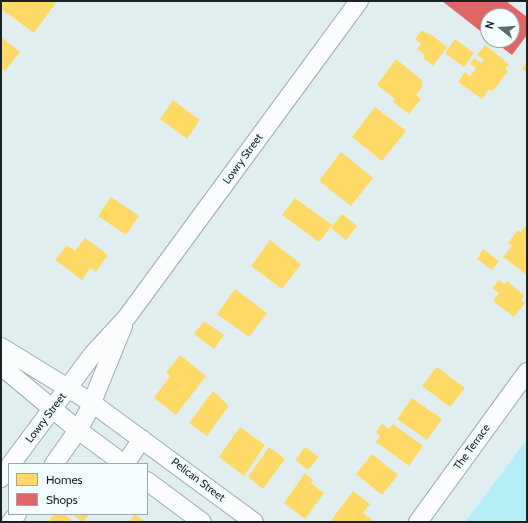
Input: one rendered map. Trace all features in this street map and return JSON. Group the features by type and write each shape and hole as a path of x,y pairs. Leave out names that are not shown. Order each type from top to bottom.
{"street":[{"name":"Lowry Street","path":"12,463 93,354 127,317 359,1"},
{"name":"Lowry Street","path":"55,463 78,430 92,403 127,317"},
{"name":"Pelican Street","path":"1,347 92,403 254,522"},
{"path":"1,366 78,430 123,463"},
{"name":"The Terrace","path":"418,522 527,372"},
{"path":"125,463 142,439"},
{"path":"1,478 8,468"},
{"path":"148,482 202,522"}],"shaded area":[{"path":"527,439 527,522 465,522"}],"building: Homes":[{"path":"3,1 57,1 34,33 1,9"},
{"path":"422,30 428,34 429,33 447,47 433,66 423,58 425,55 417,49 421,44 415,39"},
{"path":"1,37 20,52 5,71 1,68"},
{"path":"455,39 474,53 464,67 445,53"},
{"path":"483,48 489,48 509,64 505,69 508,71 493,91 489,89 482,99 458,82 465,72 470,76 476,68 470,64 474,58 481,63 484,60 477,55"},
{"path":"396,59 423,81 421,84 423,86 416,95 421,99 409,114 393,102 395,99 377,85"},
{"path":"527,62 527,72 522,69"},
{"path":"173,100 200,120 187,139 160,119"},
{"path":"375,107 406,131 382,161 352,137"},
{"path":"341,152 373,178 351,206 319,181"},
{"path":"111,197 139,216 126,235 98,216"},
{"path":"295,198 332,225 319,242 282,215"},
{"path":"342,214 357,226 346,240 331,228"},
{"path":"525,226 527,228 527,275 503,257 512,246 508,243 518,230 521,232"},
{"path":"85,238 108,255 96,272 90,268 82,280 55,260 67,245 75,251"},
{"path":"270,240 301,264 282,289 251,266"},
{"path":"483,249 499,261 492,270 477,259"},
{"path":"499,280 504,284 507,281 524,295 521,300 525,303 514,317 493,301 499,293 492,288"},
{"path":"235,289 267,313 249,337 217,314"},
{"path":"204,321 224,335 214,349 194,334"},
{"path":"180,355 206,376 176,415 154,398 170,376 166,373"},
{"path":"437,367 465,388 450,407 422,386"},
{"path":"213,391 229,406 207,436 189,423"},
{"path":"412,398 442,419 427,440 397,419"},
{"path":"382,424 389,429 393,424 423,446 409,466 376,442 380,436 376,432"},
{"path":"240,427 265,445 244,476 219,457"},
{"path":"269,447 285,459 263,489 248,477"},
{"path":"305,447 319,457 308,470 295,460"},
{"path":"372,454 398,475 382,495 356,474"},
{"path":"305,473 313,480 311,483 324,493 305,519 284,503"},
{"path":"353,491 370,504 363,513 375,522 330,522"},
{"path":"53,515 65,515 71,519 69,522 48,522"},
{"path":"72,515 88,515 83,522"},
{"path":"134,515 136,515 145,522 129,522"}],"building: Shops":[{"path":"442,1 506,1 515,8 480,8 480,31"},
{"path":"520,12 527,17 527,35 520,44"},
{"path":"503,48 517,48 512,55"}]}
